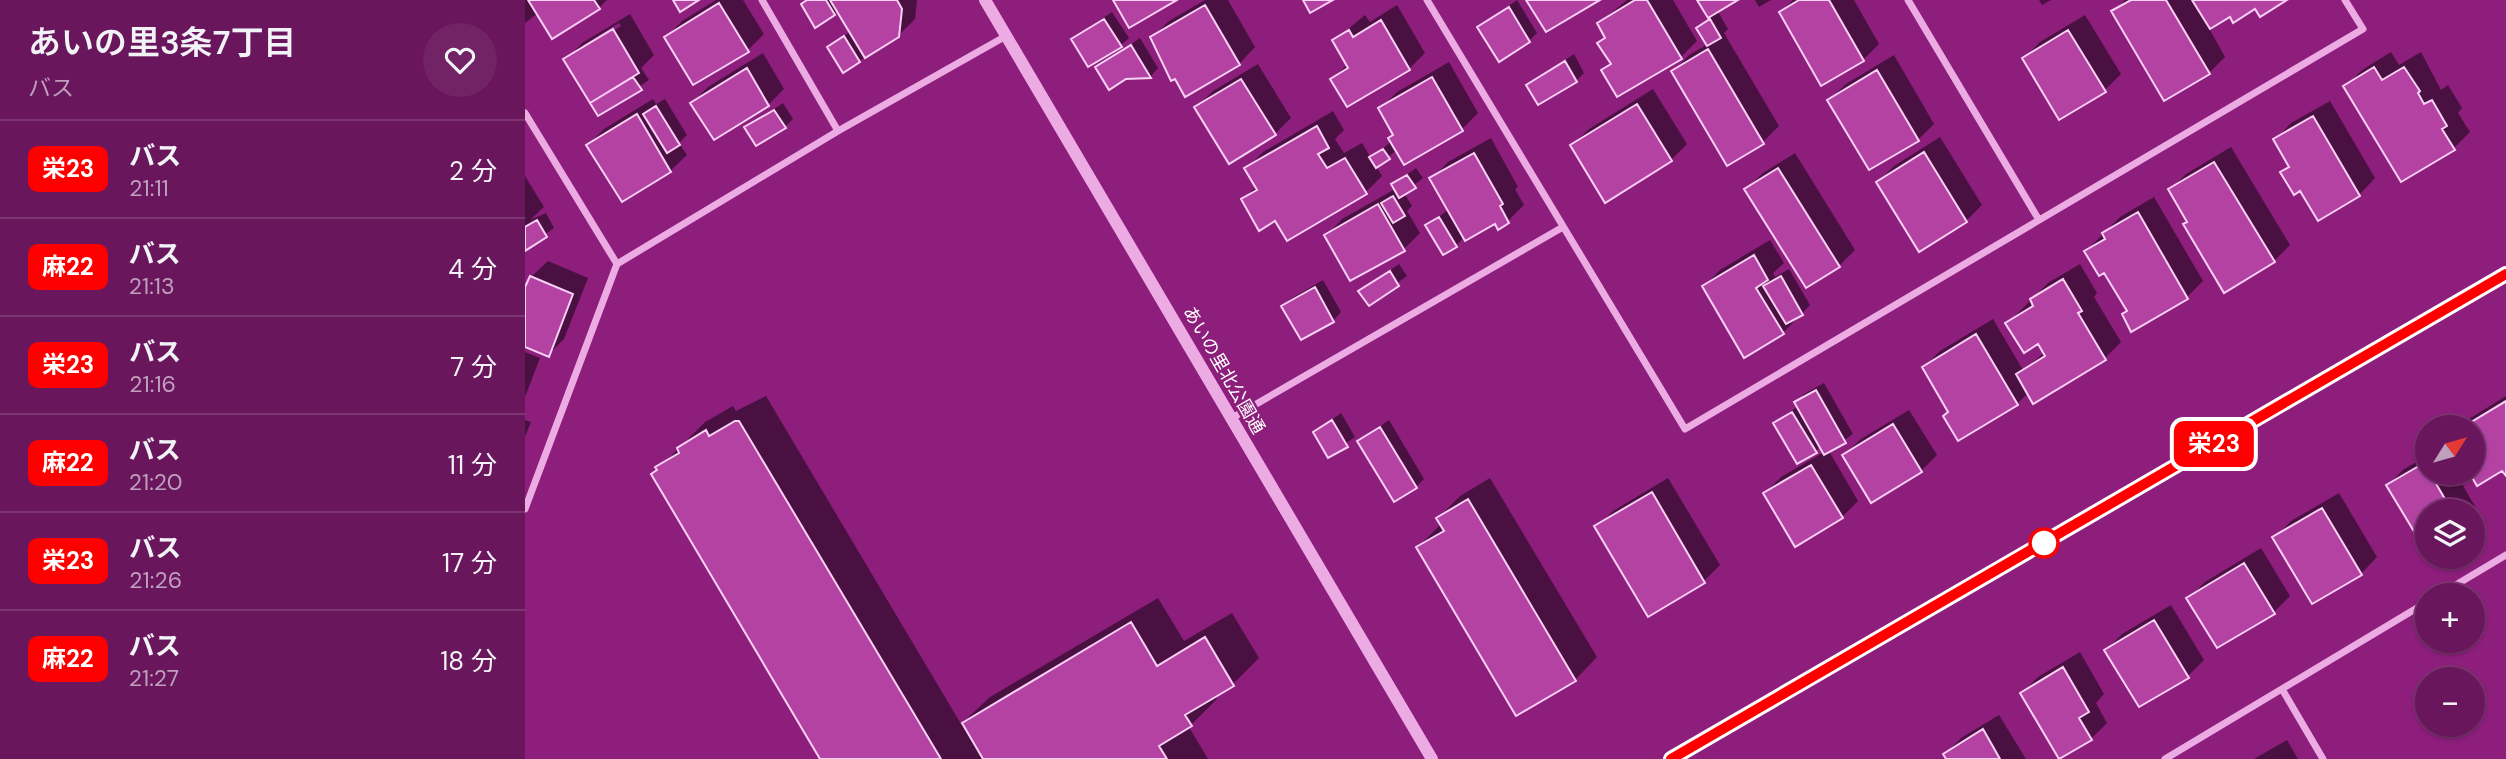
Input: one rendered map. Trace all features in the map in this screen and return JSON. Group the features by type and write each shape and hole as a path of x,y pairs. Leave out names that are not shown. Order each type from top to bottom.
{"street":[{"path":"762,0 838,131"},
{"name":"あいの里北公園通","path":"985,0 1432,759"},
{"path":"1427,0 1685,429 2363,29 2345,0"},
{"path":"1908,0 2039,220"},
{"path":"525,509 617,264 838,131 1006,36"},
{"path":"525,113 617,264"},
{"path":"1232,418 1563,227"},
{"path":"1671,759 2506,274"},
{"path":"2459,583 2506,555"},
{"path":"2165,759 2415,609"},
{"path":"2282,689 2323,759"}],"building":[{"path":"528,0 594,0 600,9 552,39"},
{"path":"673,0 699,0 680,12"},
{"path":"807,0 826,0 835,15 815,28 801,4"},
{"path":"830,0 897,0 902,9 899,37 865,58"},
{"path":"1113,0 1177,0 1129,28"},
{"path":"1303,0 1333,0 1310,13"},
{"path":"1526,0 1600,0 1546,32"},
{"path":"1635,0 1647,0 1682,59 1617,97 1601,70 1611,64 1597,43 1605,38 1597,23"},
{"path":"1697,0 1738,0 1708,18"},
{"path":"1799,0 1829,0 1864,61 1821,86 1779,12"},
{"path":"2131,0 2166,0 2210,74 2164,101 2111,11"},
{"path":"2192,0 2287,0 2260,17 2255,9 2233,23 2230,17 2210,29"},
{"path":"719,3 749,52 693,85 664,37"},
{"path":"1205,5 1240,65 1185,97 1175,79 1171,81 1150,37"},
{"path":"1509,7 1530,42 1499,62 1477,27"},
{"path":"1104,19 1122,47 1088,67 1071,39"},
{"path":"1710,19 1721,38 1707,46 1696,28"},
{"path":"1381,20 1410,70 1347,107 1330,79 1348,68 1332,40 1349,30 1353,37"},
{"path":"613,29 639,73 590,103 563,59"},
{"path":"2068,30 2106,92 2059,120 2022,58"},
{"path":"844,36 860,62 843,73 827,47"},
{"path":"1131,45 1151,78 1126,79 1109,90 1095,67"},
{"path":"1708,49 1764,144 1727,166 1671,71"},
{"path":"1565,61 1577,82 1538,105 1526,85"},
{"path":"2374,67 2382,80 2404,67 2420,91 2418,93 2424,104 2432,100 2447,126 2442,129 2455,150 2401,182 2343,86"},
{"path":"747,68 769,106 714,140 690,103"},
{"path":"1877,70 1919,141 1869,170 1827,100"},
{"path":"633,77 642,90 598,116 590,103"},
{"path":"1432,77 1463,131 1404,165 1388,138 1393,135 1378,108"},
{"path":"1241,79 1276,135 1229,164 1194,107"},
{"path":"1637,104 1672,161 1605,203 1570,145"},
{"path":"656,106 680,145 667,153 643,114"},
{"path":"774,110 786,128 756,146 744,127"},
{"path":"637,114 671,172 622,202 586,145"},
{"path":"2313,116 2360,196 2318,221 2300,191 2294,195 2280,172 2289,167 2273,139"},
{"path":"1317,126 1329,148 1318,154 1327,168 1345,158 1367,194 1287,241 1275,221 1259,231 1241,199 1257,190 1244,168"},
{"path":"1383,149 1390,159 1376,168 1369,157"},
{"path":"1924,152 1967,222 1919,252 1876,182"},
{"path":"1474,153 1503,204 1500,206 1509,223 1498,230 1495,224 1465,241 1429,178"},
{"path":"2214,162 2275,262 2224,293 2183,224 2187,222 2168,189"},
{"path":"1778,168 1840,267 1806,288 1744,189"},
{"path":"1407,175 1416,188 1399,198 1391,184"},
{"path":"1393,196 1405,216 1393,223 1381,203"},
{"path":"1378,204 1405,251 1350,281 1324,235"},
{"path":"2138,212 2188,299 2131,332 2122,314 2127,311 2104,273 2099,276 2084,251 2105,239 2102,233"},
{"path":"1439,217 1457,247 1443,255 1425,225"},
{"path":"537,220 547,237 525,251 525,227"},
{"path":"1754,255 1768,280 1756,288 1784,334 1744,358 1702,286"},
{"path":"1390,271 1399,286 1369,306 1358,291"},
{"path":"530,276 573,294 549,357 525,347 525,287"},
{"path":"1781,276 1803,315 1786,324 1763,286"},
{"path":"2063,279 2082,311 2078,313 2106,360 2033,404 2016,374 2045,356 2038,344 2024,353 2005,323 2033,306 2030,299"},
{"path":"1315,287 1334,322 1301,340 1281,306"},
{"path":"1976,334 2018,405 1958,441 1943,416 1948,412 1922,367"},
{"path":"1816,390 1846,443 1824,455 1794,402"},
{"path":"2506,401 2506,476 2502,471 2485,481 2485,415 2483,415"},
{"path":"1792,412 1817,453 1797,464 1773,423"},
{"path":"1332,420 1348,447 1328,458 1313,432"},
{"path":"739,421 941,759 820,759 651,474 657,470 655,467 679,453 677,448 706,430 709,436"},
{"path":"1893,424 1922,472 1871,503 1842,455"},
{"path":"1380,427 1417,488 1394,502 1357,441"},
{"path":"1811,465 1843,518 1795,547 1763,493"},
{"path":"2415,468 2415,485 2437,485 2445,499 2415,499 2415,533 2386,485"},
{"path":"1652,492 1705,583 1648,617 1594,526"},
{"path":"1468,499 1576,681 1516,716 1416,547 1444,531 1436,518"},
{"path":"2322,508 2362,575 2312,604 2272,537"},
{"path":"2244,563 2275,614 2217,648 2186,598"},
{"path":"2154,620 2189,678 2139,707 2104,650"},
{"path":"1131,622 1157,666 1205,637 1234,686 1185,715 1192,726 1159,746 1167,759 983,759 962,723"},
{"path":"2063,667 2089,712 2079,718 2092,740 2059,759 2020,693"},
{"path":"1983,729 2000,759 1946,759 1943,754"}],"bus line":[{"name":"栄23","path":"1671,759 2506,274"}]}
